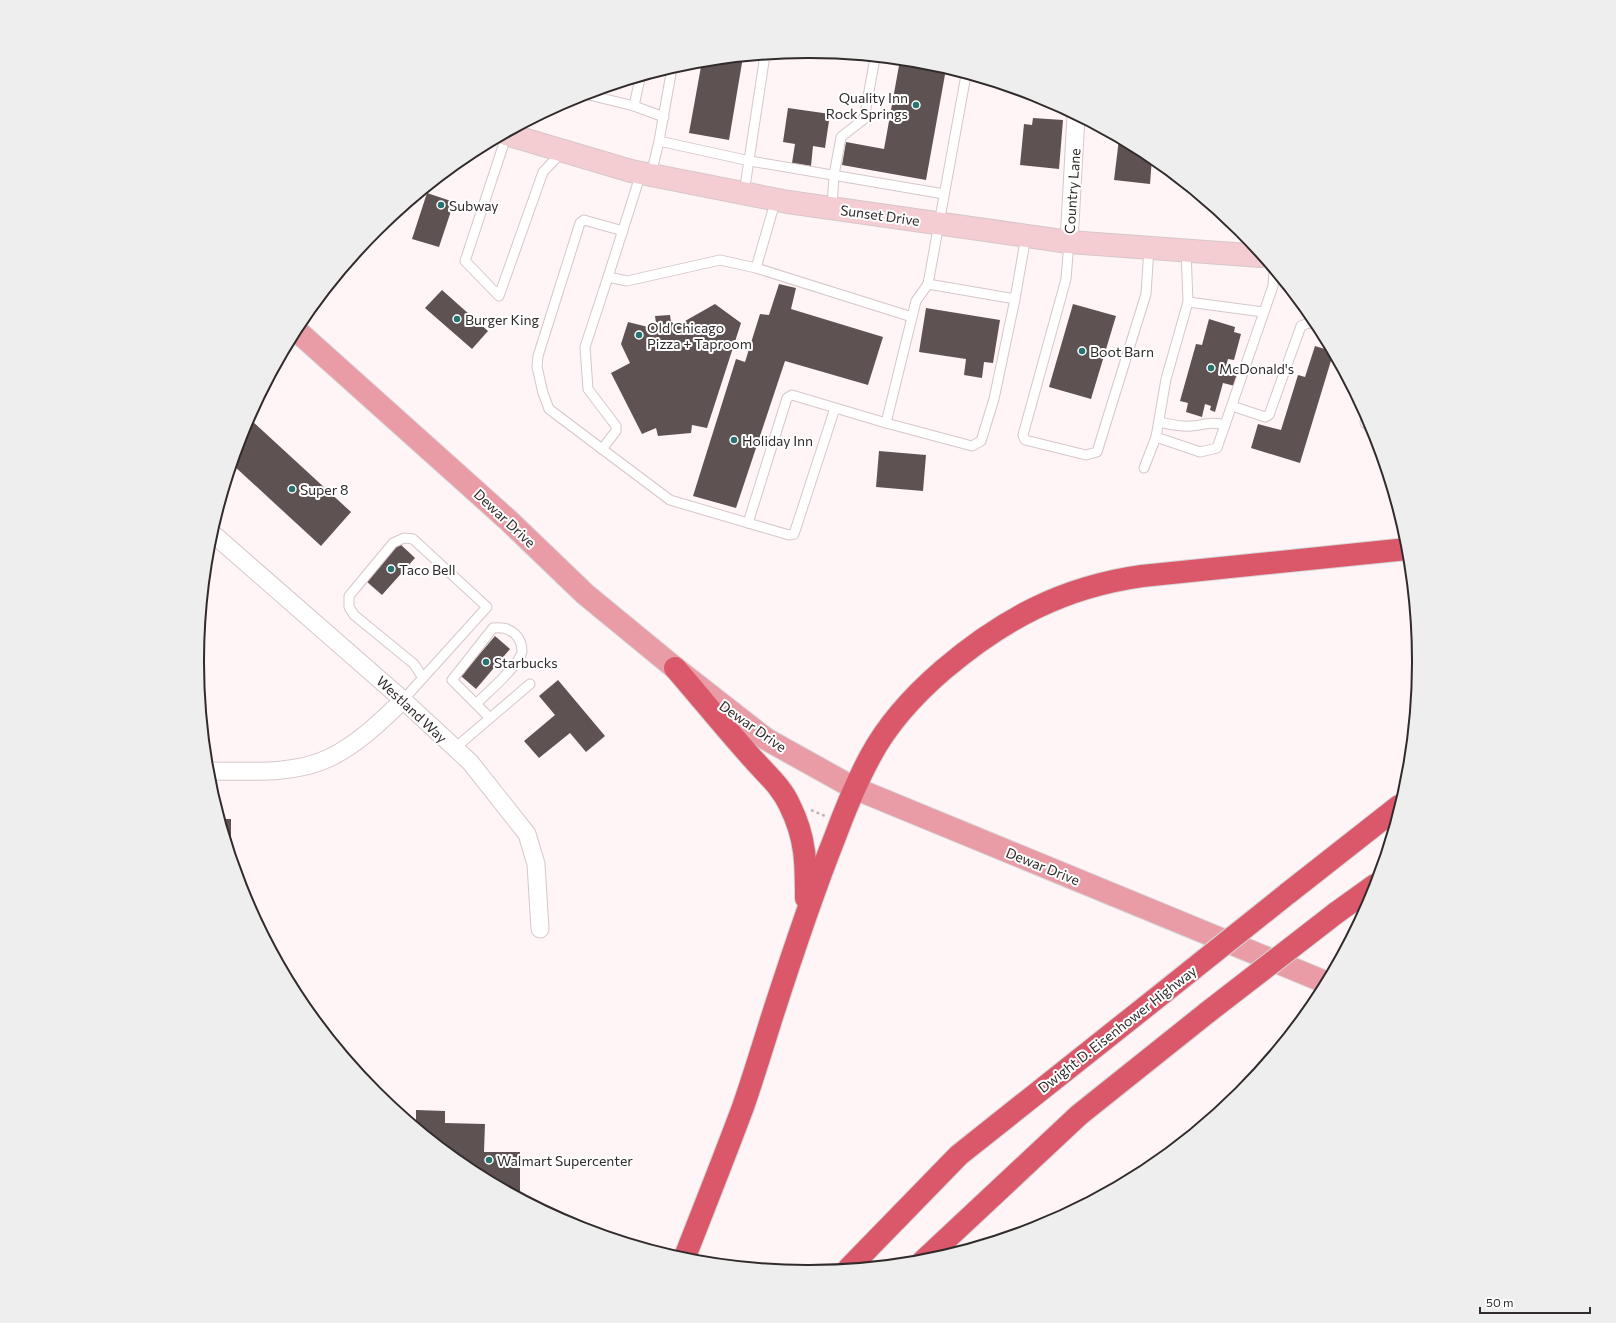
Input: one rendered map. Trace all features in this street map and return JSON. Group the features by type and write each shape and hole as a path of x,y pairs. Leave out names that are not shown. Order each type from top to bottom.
{"highway":[{"path":"687,1252 743,1106 806,916 854,788 875,748 898,715 922,689 965,652 1004,624 1044,603 1075,591 1119,579 1401,550"},
{"path":"675,668 753,759 776,783 790,805 801,835 806,863 806,916"},
{"name":"Dwight D. Eisenhower Highway","path":"854,1263 959,1155 1393,811"},
{"path":"933,1251 1079,1115 1208,1012 1366,891"}],"main road":[{"name":"Dewar Drive","path":"301,334 508,520 585,594 675,668 766,739 854,788 1321,980"}],"street":[{"name":"Country Lane","path":"1068,242 1076,120"},
{"name":"Sunset Drive","path":"512,136 646,174 776,199 1068,242 1254,255"},
{"name":"Westland Way","path":"217,538 403,700 470,762 526,834 536,864 540,929"},
{"path":"215,771 274,771 328,758 349,746 370,731 403,700"}],"lane":[{"path":"744,193 764,59"},
{"path":"832,208 834,175 841,137 864,119 874,62"},
{"path":"602,449 616,431 616,426 588,389 585,347 622,231 659,141 671,75"},
{"path":"886,423 916,301 928,284 965,79"},
{"path":"634,106 639,83"},
{"path":"596,97 634,106 664,116"},
{"path":"504,140 465,261 499,296 543,172 563,151"},
{"path":"659,141 750,161 944,194"},
{"path":"756,268 776,199"},
{"path":"622,231 584,220 580,223 538,356 537,367 543,393 549,409 670,500 789,535 794,534 835,408"},
{"path":"748,523 787,398 792,395 886,423 972,446 981,441 994,400 1026,236"},
{"path":"1068,242 1066,279 1023,435 1025,440 1086,455 1097,452 1146,294 1149,248"},
{"path":"1144,468 1156,437 1166,379 1188,302 1186,250"},
{"path":"608,277 627,281 720,260 756,268 912,317"},
{"path":"1156,437 1200,452 1217,448 1264,312 1273,277"},
{"path":"928,284 1014,299"},
{"path":"1188,302 1264,312"},
{"path":"1232,406 1265,417 1269,415 1301,326 1308,323"},
{"path":"1159,422 1177,426 1191,426 1215,422 1225,425"},
{"path":"403,700 423,678 487,607 413,539 404,538 393,543 349,596 349,607 354,615 414,664 423,678"},
{"path":"476,704 513,666 522,652 520,639 514,633 502,627 493,628 452,680 476,704 490,718"},
{"path":"455,748 530,684"}],"building":[{"path":"742,62 729,140 689,133 701,68"},
{"name":"Quality Inn Rock Springs","path":"899,65 945,75 926,180 842,165 846,142 884,149"},
{"name":"Quality Inn Rock Springs","path":"788,108 830,114 825,148 813,146 811,166 792,163 795,144 783,142"},
{"path":"1033,118 1063,120 1059,169 1020,165 1024,124 1032,125"},
{"path":"1118,144 1151,166 1150,184 1114,180"},
{"path":"428,193 454,202 439,247 412,239 426,195"},
{"name":"Holiday Inn","path":"779,284 796,288 791,309 883,337 868,385 785,361 736,508 693,496 736,359 745,362 760,314 769,315"},
{"name":"Burger King","path":"442,290 488,331 472,349 425,308"},
{"path":"715,304 741,323 707,428 692,425 691,433 658,436 656,428 642,434 611,373 630,363 621,344 628,322 648,327 649,322 656,323 655,316 670,315 671,322 678,325"},
{"name":"Boot Barn","path":"1073,304 1116,316 1091,399 1049,387"},
{"path":"926,308 1000,320 993,363 984,362 982,378 964,375 966,359 919,352"},
{"name":"McDonald's","path":"1209,319 1235,327 1234,332 1241,334 1234,360 1228,359 1226,366 1240,370 1235,386 1223,383 1215,412 1210,410 1211,406 1205,404 1202,417 1186,412 1188,403 1180,401 1196,344 1202,345"},
{"path":"1315,346 1324,349 1331,360 1300,463 1251,448 1258,424 1281,430 1298,375 1305,377"},
{"name":"Super 8","path":"254,423 351,512 321,546 237,469"},
{"path":"879,451 926,455 923,491 876,487"},
{"name":"Taco Bell","path":"399,543 415,558 382,595 366,581"},
{"name":"Starbucks","path":"495,636 510,649 476,689 461,676"},
{"path":"558,680 605,736 586,752 570,733 539,758 524,741 555,715 539,696"},
{"path":"225,819 231,819 231,836"},
{"name":"Walmart Supercenter","path":"416,1110 445,1111 445,1123 485,1124 484,1152 520,1152 520,1192 473,1163 416,1120"}],"place":[{"name":"Quality Inn Rock Springs","path":"916,105"},
{"name":"Subway","path":"441,205"},
{"name":"Burger King","path":"457,319"},
{"name":"Old Chicago Pizza + Taproom","path":"639,335"},
{"name":"Boot Barn","path":"1082,351"},
{"name":"McDonald's","path":"1211,368"},
{"name":"Holiday Inn","path":"734,440"},
{"name":"Super 8","path":"292,489"},
{"name":"Taco Bell","path":"391,569"},
{"name":"Starbucks","path":"486,662"},
{"name":"Walmart Supercenter","path":"489,1160"}]}
